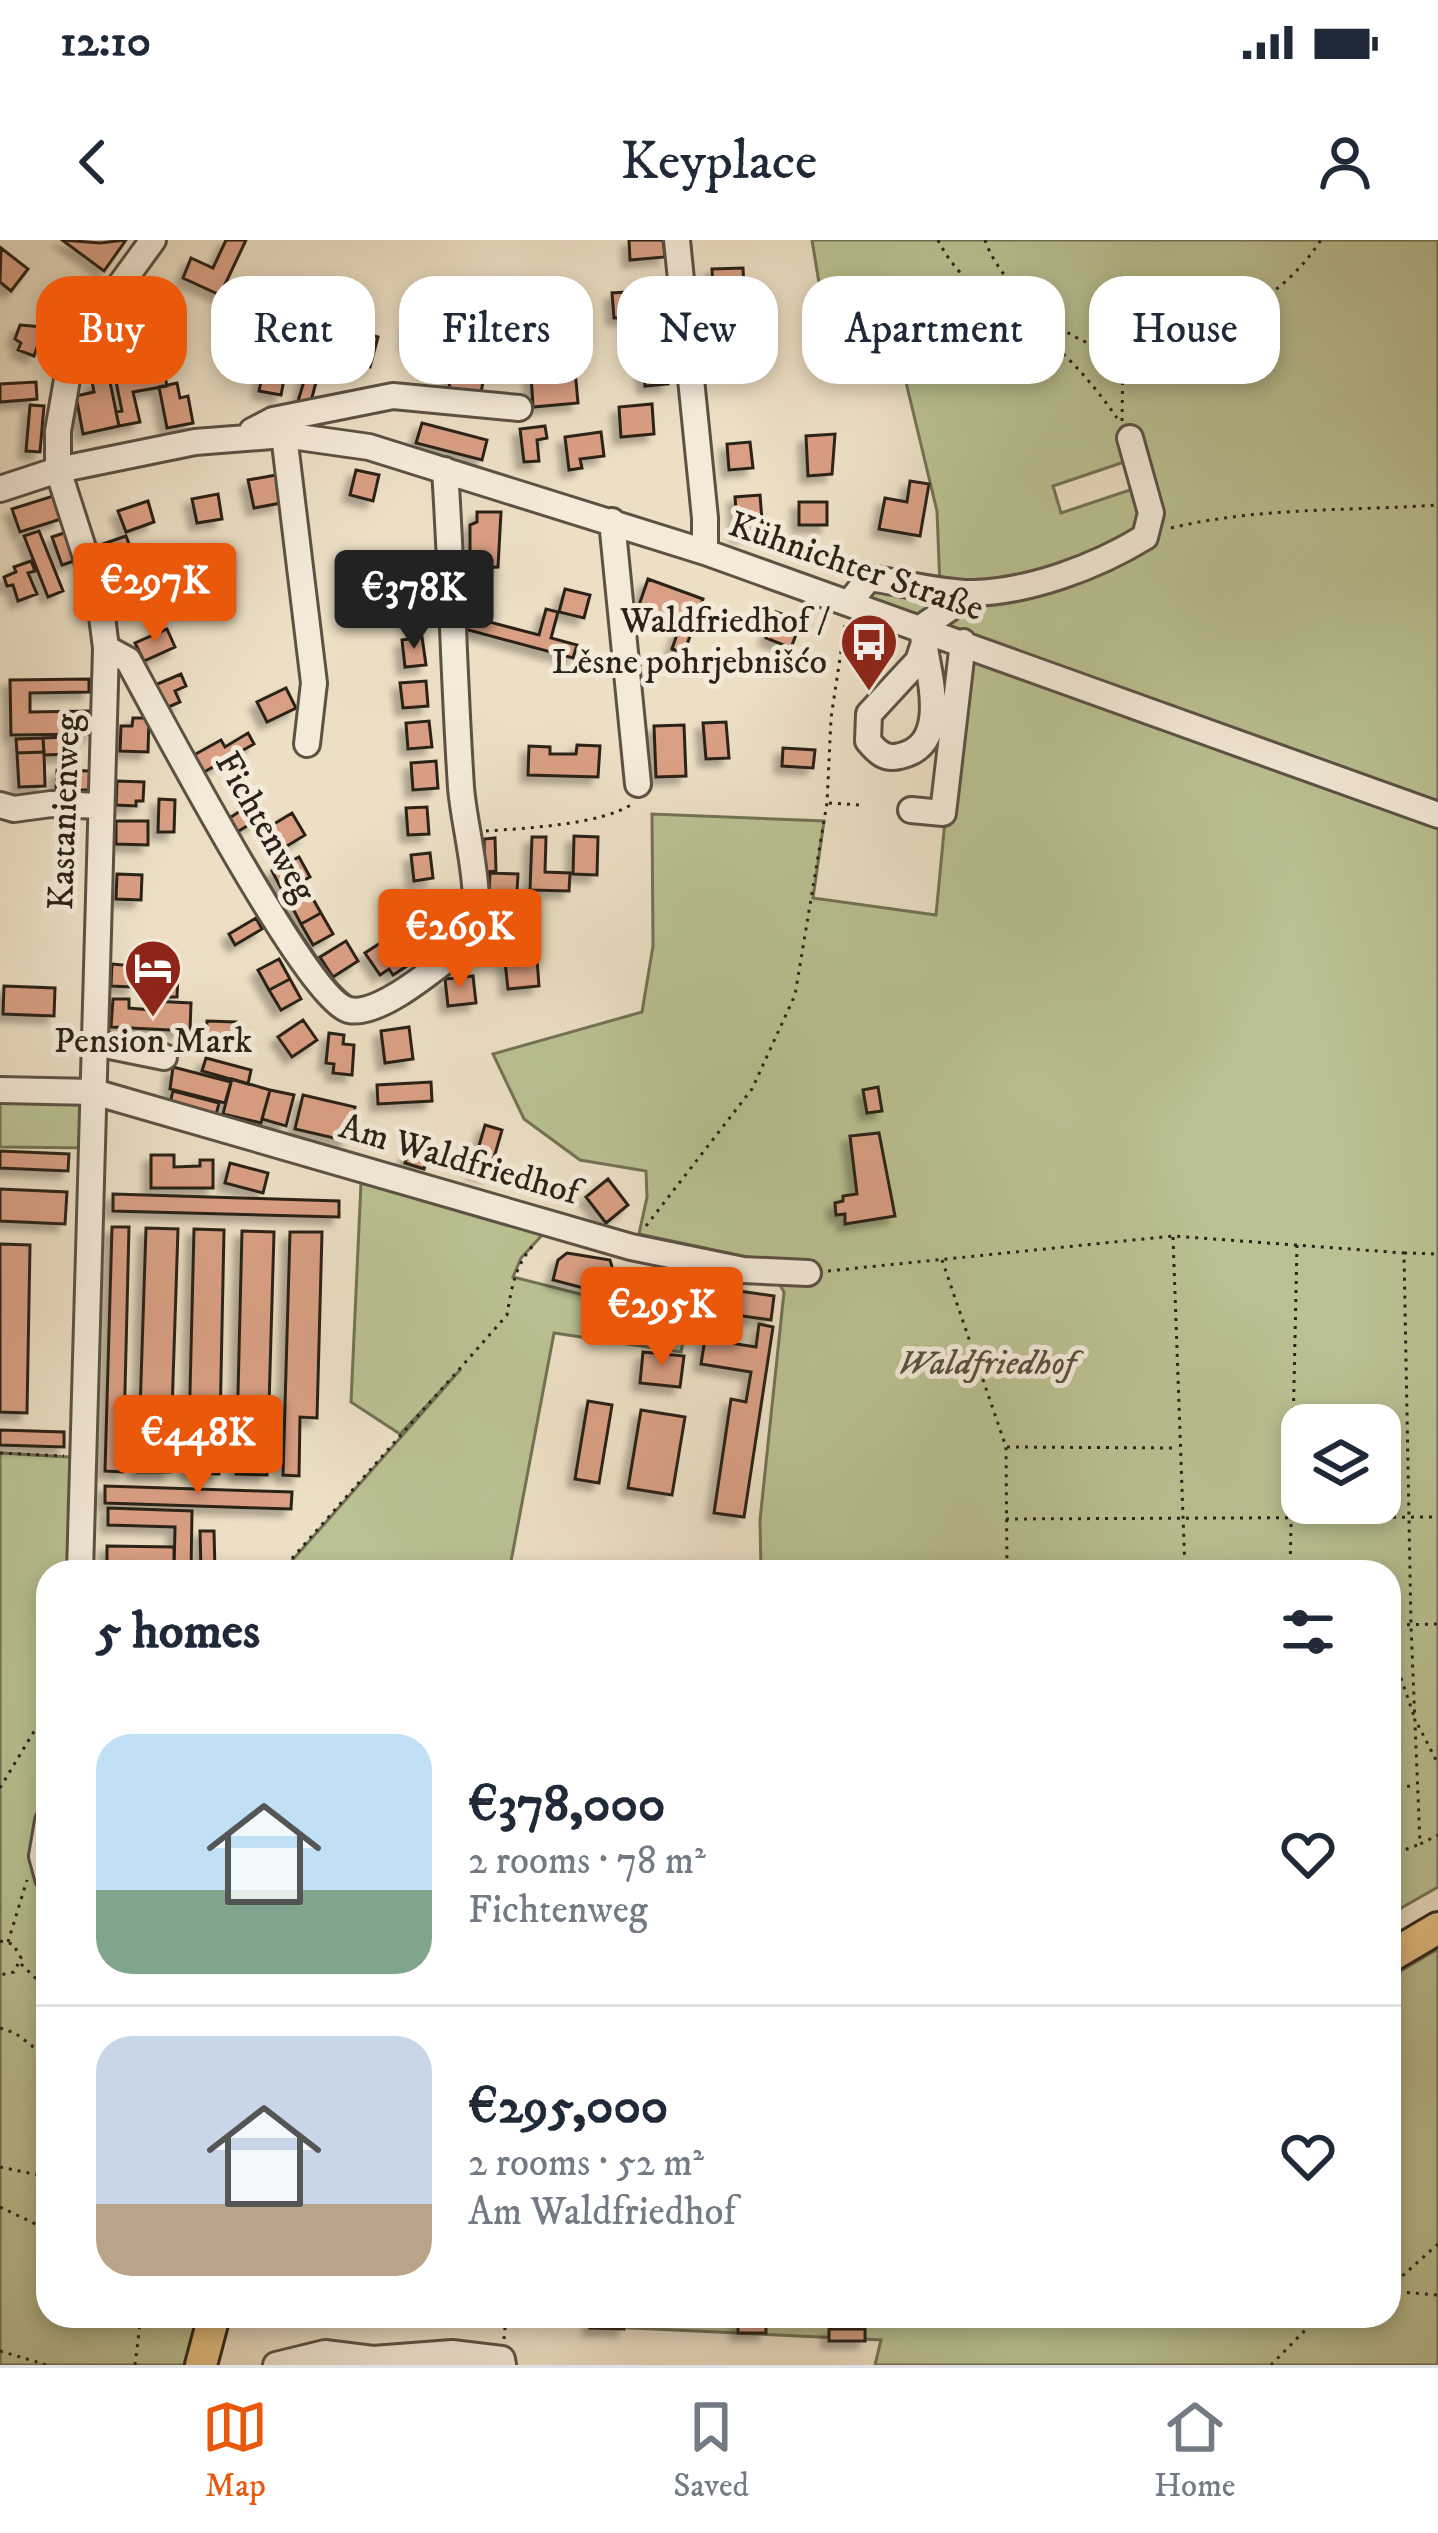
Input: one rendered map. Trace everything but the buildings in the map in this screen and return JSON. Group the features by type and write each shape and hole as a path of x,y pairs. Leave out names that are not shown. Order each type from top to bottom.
{"main road":[{"path":"1401,1950 1438,1928"},
{"path":"201,2365 211,2328"}],"street":[{"path":"58,470 58,431 72,351 153,240"},
{"path":"677,240 705,552"},
{"name":"Kühnichter Straße","path":"239,437 274,420 393,395 519,408"},
{"path":"284,436 314,683 307,744"},
{"name":"Kühnichter Straße","path":"0,489 58,470 195,442 284,436 369,447 705,552 848,611 922,637 963,642 1438,815"},
{"path":"848,611 869,578 972,593 1063,576 1106,560 1144,537 1151,513 1130,438"},
{"name":"Kastanienweg","path":"58,470 100,601 106,648 81,1560"},
{"name":"Fichtenweg","path":"106,648 128,660 266,905 339,1005 350,1010 385,1002 467,943 475,930 445,470"},
{"path":"612,520 638,784"},
{"path":"922,637 972,593"},
{"path":"911,810 943,813 963,642"},
{"path":"0,805 14,809 51,804 101,806"},
{"path":"95,1043 164,1058"},
{"path":"0,1090 94,1092"},
{"name":"Am Waldfriedhof","path":"94,1092 631,1247 743,1270 808,1273"},
{"path":"276,2365 325,2353 375,2362 452,2353 502,2359 503,2365"}],"path":[{"path":"938,240 981,296 1036,331 1089,380"},
{"path":"985,240 1023,298 1074,337 1089,341"},
{"path":"1280,288 1299,274 1322,240"},
{"path":"1093,384 1122,425 1123,384"},
{"path":"1144,537 1224,518 1438,505"},
{"path":"631,1247 752,1088 795,995 827,803 831,718 848,611"},
{"path":"466,833 562,825 618,813 634,804 638,784"},
{"path":"827,803 860,805"},
{"path":"291,1560 507,1315 521,1258 552,1224"},
{"path":"1173,1236 1185,1560"},
{"path":"808,1273 1173,1236 1438,1254"},
{"path":"1293,1404 1297,1245"},
{"path":"1404,1253 1420,1844"},
{"path":"942,1260 1006,1447 1007,1560"},
{"path":"1006,1447 1180,1448"},
{"path":"0,1453 86,1457"},
{"path":"1006,1519 1281,1517"},
{"path":"1401,1518 1438,1517"},
{"path":"1289,1560 1291,1524"},
{"path":"1401,1626 1438,1624"},
{"path":"1401,1679 1438,1764"},
{"path":"0,1788 36,1728"},
{"path":"1401,1787 1418,1786"},
{"path":"1401,1851 1438,1835"},
{"path":"8,1942 28,1875 36,1871"},
{"path":"0,1941 17,1948 20,1963 36,1978"},
{"path":"0,1975 14,1972 20,1963"},
{"path":"0,2028 36,2049"},
{"path":"0,2168 36,2175"},
{"path":"0,2207 36,2224"},
{"path":"1401,2278 1438,2244"},
{"path":"1401,2290 1438,2295"},
{"path":"135,2365 140,2328"},
{"path":"1271,2365 1307,2328"},
{"path":"0,2351 47,2365"}],"green space":[{"name":"Waldfriedhof","path":"812,240 1438,240 1438,1887 1401,1908 1401,1560 761,1560 760,1520 784,1292 766,1261 639,1234 647,1197 646,1171 580,1160 524,1119 493,1054 642,1012 653,946 652,814 824,821 813,898 936,915 961,654 850,603 869,579 940,587 937,511 906,384 1065,384 1065,276 818,276","holes":["1136,458 1145,485 1061,513 1053,486"]},
{"path":"0,1090 93,1093 91,1148 0,1147"},
{"path":"361,1183 544,1233 521,1258 513,1277 687,1321 681,1352 554,1333 511,1560 293,1560 461,1369 400,1434 351,1402"},
{"path":"0,1453 85,1458 80,1560 36,1560 36,2328 196,2328 185,2365 0,2365"},
{"path":"1438,1949 1438,2365 875,2365 881,2340 632,2328 1401,2328 1401,1971"}],"place":[{"name":"Waldfriedhof / Lěsne pohrjebnišćo","path":"869,693"},
{"name":"Pension Mark","path":"153,1019"}]}
